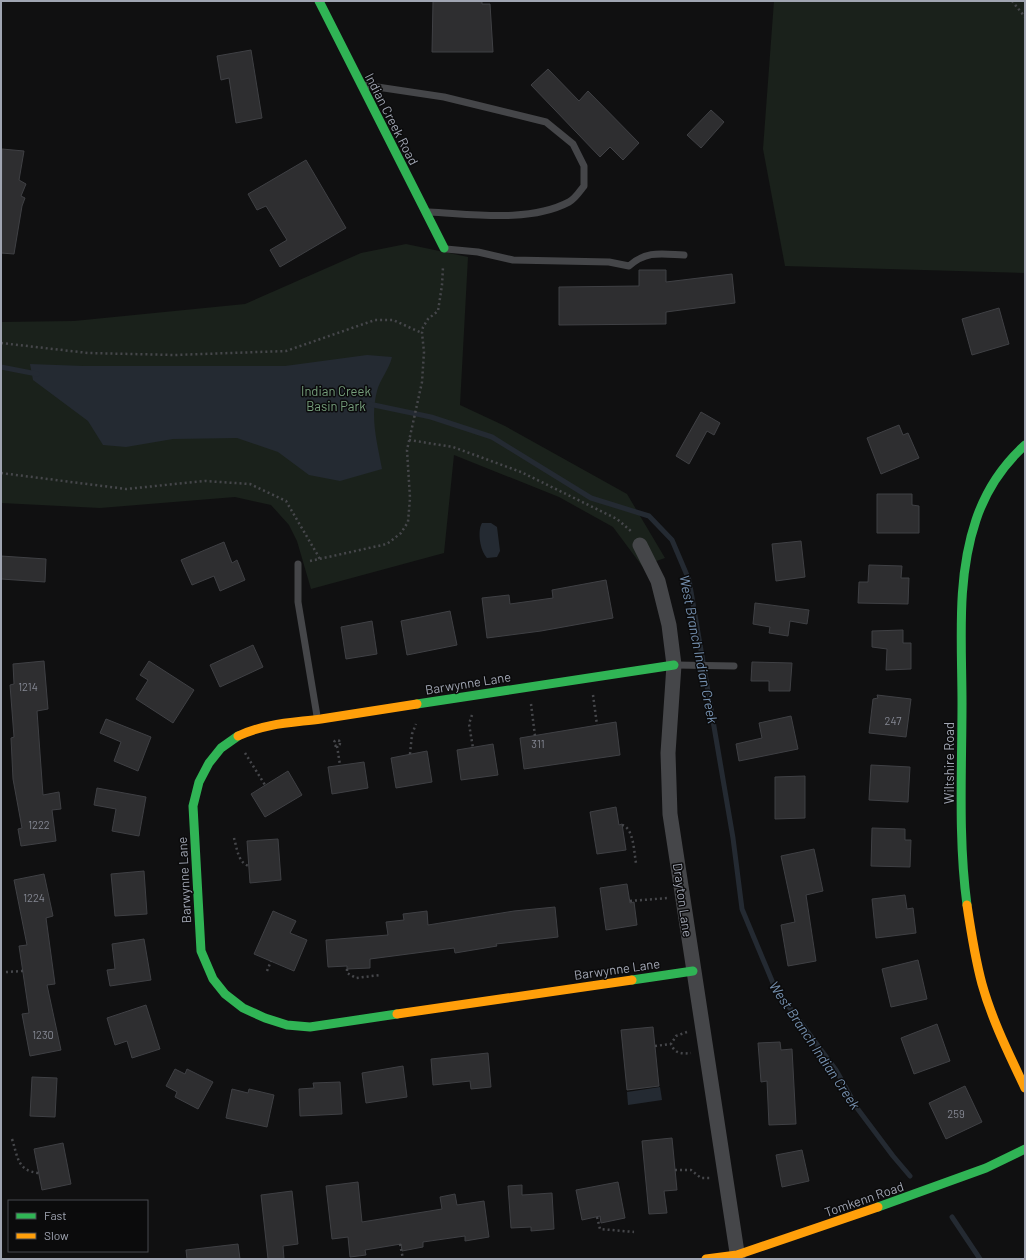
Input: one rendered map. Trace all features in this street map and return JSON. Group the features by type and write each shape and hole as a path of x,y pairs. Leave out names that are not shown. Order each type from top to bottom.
{"street":[{"name":"Indian Creek Road","path":"320,1 360,84 444,248"},
{"name":"Wiltshire Road","path":"1025,445 991,482 979,509 971,535 963,590 961,828 970,929 978,971 996,1021 1025,1088"},
{"name":"Drayton Lane","path":"640,545 658,581 669,625 674,665 668,753 670,806 693,971 738,1257"},
{"name":"Barwynne Lane","path":"674,665 318,719 286,720 249,730 236,737 220,750 209,762 196,790 193,806 201,951 207,969 218,988 230,1000 279,1024 298,1027 318,1026 693,971"},
{"name":"Tomkenn Road","path":"706,1259 738,1257 986,1168 1025,1149"}],"lane":[{"path":"360,84 444,97 546,122 573,144 584,166 584,186 570,201 541,211 501,216 425,212"},
{"path":"444,248 478,252 513,260 609,262 629,266 639,258 648,254 684,255"},
{"path":"298,564 298,602 318,719"},
{"path":"674,665 734,666"}],"path":[{"path":"1012,1 1025,17"},
{"path":"298,564 387,544 393,541 405,528 410,516 406,460 424,365 422,333 423,327 428,319 438,311 442,285"},
{"path":"1,343 88,353 175,355 286,351 375,320 393,320 422,333"},
{"path":"409,440 453,448 521,472 617,519 630,529 640,545"},
{"path":"1,473 126,489 205,482 250,484 286,501 320,559"},
{"path":"591,678 596,725"},
{"path":"529,687 535,736"},
{"path":"473,748 470,724 472,714 476,709"},
{"path":"410,754 412,734 418,722"},
{"path":"236,737 265,785"},
{"path":"337,746 340,765"},
{"path":"622,825 628,828 630,833 636,863"},
{"path":"234,838 240,860 249,866"},
{"path":"630,901 682,896"},
{"path":"267,972 271,961"},
{"path":"348,970 347,973 356,978 380,975"},
{"path":"6,972 23,971"},
{"path":"671,1044 676,1036 682,1033 702,1030"},
{"path":"655,1046 671,1044"},
{"path":"671,1044 673,1049 681,1054 705,1050"},
{"path":"12,1139 22,1166 28,1172 39,1173"},
{"path":"676,1170 691,1170 701,1178 705,1179 725,1177"},
{"path":"597,1217 600,1229 634,1232"},
{"path":"400,1244 403,1259"}],"green space":[{"path":"774,1 1025,1 1025,273 785,266 763,149"},
{"name":"Indian Creek Basin Park","path":"406,244 468,257 460,405 505,426 627,494 665,558 642,566 613,527 559,497 454,455 444,553 311,589 297,541 289,525 271,505 235,497 100,508 1,503 1,322 74,321 245,304 361,253"}],"shaded area":[{"path":"367,355 392,357 378,387 374,411 376,440 382,469 340,481 309,475 278,452 237,438 173,439 126,447 103,445 88,421 33,380 30,364 83,366 285,366"},
{"path":"482,523 491,523 497,527 500,551 497,557 487,558 483,551 480,536 480,527"},
{"path":"660,1087 662,1100 628,1105 627,1092"}],"building":[{"path":"433,1 482,1 482,4 490,4 493,52 432,52"},
{"path":"251,50 262,118 236,123 229,78 221,80 217,56"},
{"path":"548,69 579,101 588,91 639,143 623,160 610,147 600,157 531,85"},
{"path":"711,110 724,122 701,148 687,135"},
{"path":"2,149 24,151 19,180 26,184 21,196 25,198 22,206 14,254 1,253"},
{"path":"306,160 346,228 280,267 270,250 287,240 266,206 257,210 248,194"},
{"path":"639,270 666,270 666,282 732,274 735,303 666,312 666,324 559,325 559,287 639,286"},
{"path":"999,308 1009,344 972,355 962,319"},
{"path":"701,412 720,423 714,435 707,431 689,464 676,456"},
{"path":"899,425 903,435 908,433 919,458 881,474 867,438"},
{"path":"877,494 912,494 912,505 919,506 919,533 877,533"},
{"path":"801,541 805,577 776,581 772,544"},
{"path":"224,542 232,563 237,560 245,580 220,591 214,576 192,585 181,560"},
{"path":"1,556 46,559 45,582 1,579"},
{"path":"869,565 902,566 901,578 909,578 908,604 858,603 859,582 868,582"},
{"path":"606,580 613,618 541,631 487,638 482,598 509,595 510,604 553,598 552,590"},
{"path":"755,603 809,610 807,624 790,621 788,636 769,633 770,627 753,624"},
{"path":"450,611 457,645 407,655 401,621"},
{"path":"372,621 377,654 346,659 341,627"},
{"path":"903,630 903,643 911,643 911,669 886,670 887,649 872,647 872,631"},
{"path":"253,645 263,667 220,687 210,665"},
{"path":"44,661 48,709 37,711 43,795 59,792 61,809 52,810 56,841 21,846 18,829 22,828 13,779 11,738 14,737 10,685 14,684 13,664"},
{"path":"149,661 194,690 173,723 136,699 148,680 140,675"},
{"path":"752,662 792,663 790,691 769,691 769,681 751,681"},
{"path":"877,695 911,699 906,737 869,733 873,699 878,698"},
{"path":"791,716 798,749 739,761 736,744 762,738 759,723"},
{"path":"106,719 151,737 138,771 114,761 121,742 100,733"},
{"path":"616,722 620,755 524,769 520,738"},
{"path":"493,744 498,775 461,780 457,750"},
{"path":"427,751 432,782 396,788 391,758"},
{"path":"364,762 368,788 332,794 328,767"},
{"path":"871,765 910,767 908,802 869,800"},
{"path":"288,771 302,795 265,817 251,794"},
{"path":"805,776 805,818 775,819 775,777"},
{"path":"97,788 146,797 139,836 112,831 116,809 94,805"},
{"path":"616,807 619,825 622,824 626,850 597,854 590,812"},
{"path":"872,828 905,829 905,840 911,840 910,867 871,866"},
{"path":"278,839 281,880 250,883 247,841"},
{"path":"814,849 823,891 806,895 816,961 788,966 781,925 795,922 781,856"},
{"path":"144,871 147,914 115,916 111,874"},
{"path":"44,874 53,916 46,918 55,984 47,985 61,1050 30,1056 22,1014 29,1013 19,946 27,945 14,880"},
{"path":"627,884 630,903 634,902 637,925 606,930 600,888"},
{"path":"905,895 907,909 913,908 916,933 876,938 872,899"},
{"path":"555,907 558,937 496,944 497,946 455,953 454,948 370,959 370,968 347,969 347,966 328,967 326,940 388,935 386,922 404,920 403,914 427,911 428,925 514,911"},
{"path":"273,911 296,921 290,933 307,940 294,971 254,954"},
{"path":"144,939 151,980 110,986 107,970 115,969 112,944"},
{"path":"918,960 927,999 891,1007 882,969"},
{"path":"146,1005 160,1049 132,1058 127,1041 115,1045 107,1018"},
{"path":"937,1024 950,1061 914,1074 901,1038"},
{"path":"653,1027 659,1086 627,1090 621,1030"},
{"path":"780,1042 781,1050 792,1049 796,1124 769,1125 767,1081 761,1082 758,1043"},
{"path":"488,1053 491,1087 471,1089 470,1081 433,1085 431,1059"},
{"path":"403,1066 407,1097 366,1103 362,1073"},
{"path":"175,1069 185,1074 187,1069 213,1082 198,1109 175,1097 177,1092 166,1086"},
{"path":"32,1077 57,1078 55,1117 30,1116"},
{"path":"340,1082 342,1114 300,1116 299,1089 314,1088 313,1083"},
{"path":"965,1086 982,1122 946,1139 929,1103"},
{"path":"232,1089 248,1093 249,1089 274,1095 267,1127 226,1118"},
{"path":"672,1138 677,1190 664,1191 667,1213 649,1214 642,1141"},
{"path":"63,1143 71,1184 42,1190 34,1149"},
{"path":"802,1150 809,1181 782,1187 776,1155"},
{"path":"358,1182 362,1222 442,1209 440,1197 455,1194 457,1205 484,1201 489,1237 465,1241 465,1236 423,1242 423,1247 402,1251 401,1244 365,1250 366,1255 350,1257 348,1237 332,1239 326,1186"},
{"path":"618,1182 625,1218 601,1223 600,1216 582,1220 576,1190"},
{"path":"522,1185 522,1195 552,1193 554,1229 531,1231 531,1227 511,1228 508,1186"},
{"path":"292,1191 298,1244 283,1246 284,1259 268,1259 261,1195"},
{"path":"238,1244 240,1259 187,1259 186,1250"}],"waterway":[{"name":"West Branch Indian Creek","path":"1,367 37,374"},
{"name":"West Branch Indian Creek","path":"369,404 431,417 492,437 591,498 649,516 672,540 689,580 733,838 742,909 775,988 836,1070 857,1108 910,1176"},
{"name":"West Branch Indian Creek","path":"952,1217 980,1259"}],"traffic: fast":[{"path":"319,1 444,248"},
{"path":"967,905 961,830 961,634 965,565 980,509 1002,470 1025,445"},
{"path":"417,704 674,665"},
{"path":"238,736 221,748 209,763 199,782 193,806 201,951 213,979 225,994 243,1008 265,1018 287,1025 310,1027 397,1014"},
{"path":"632,980 693,971"},
{"path":"878,1207 986,1168 1025,1149"}],"traffic: slow":[{"path":"238,736 259,728 279,724 417,704"},
{"path":"967,905 975,955 986,997 1001,1037 1025,1088"},
{"path":"397,1014 632,980"},
{"path":"706,1259 737,1255 878,1207"}]}
